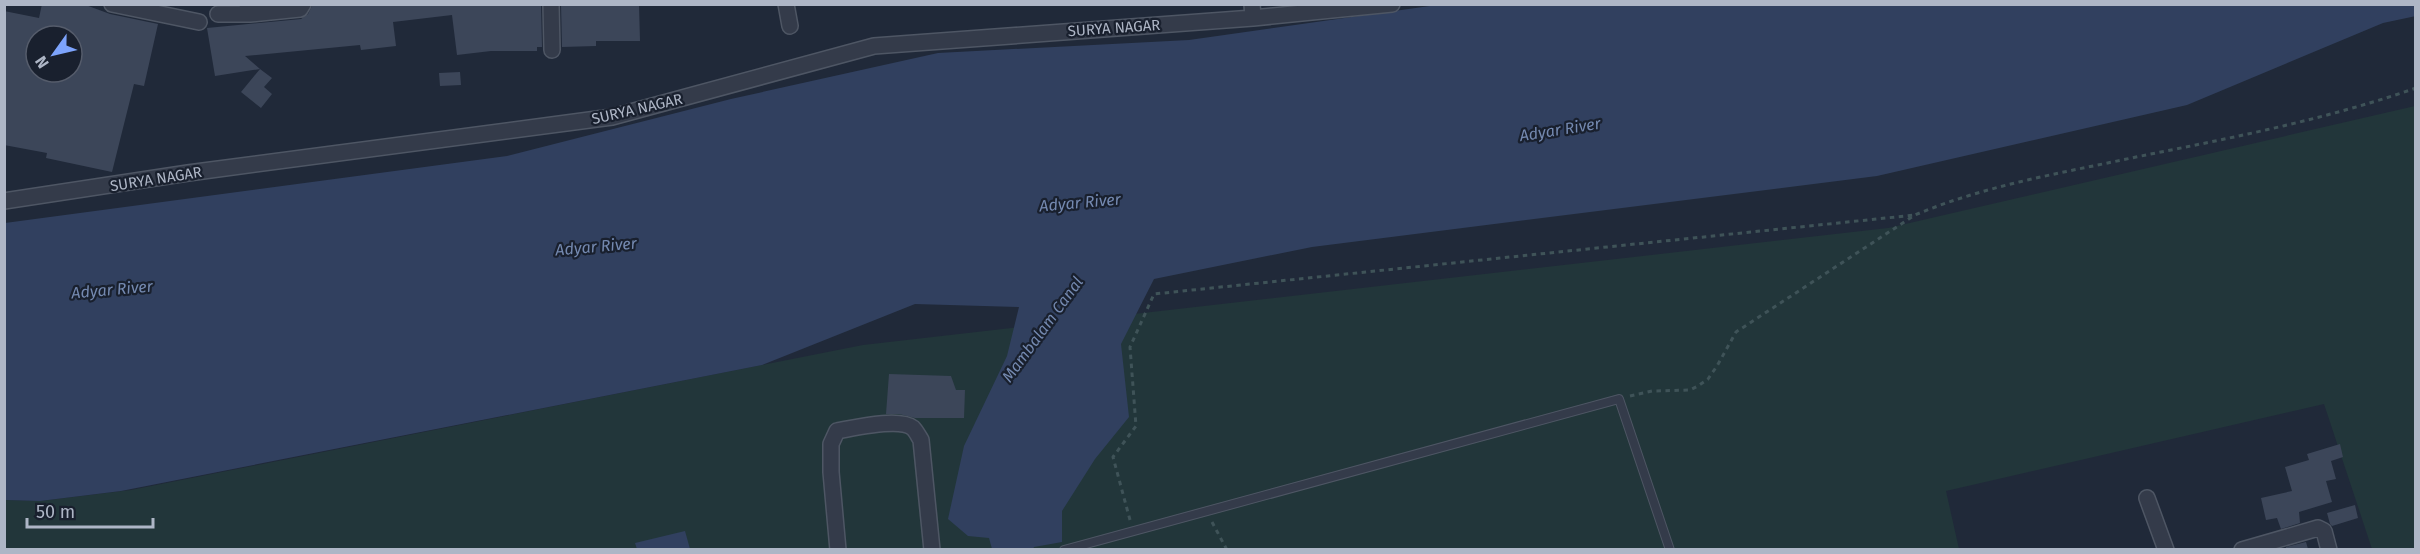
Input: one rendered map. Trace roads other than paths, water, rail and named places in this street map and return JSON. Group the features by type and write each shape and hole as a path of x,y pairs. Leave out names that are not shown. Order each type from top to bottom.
{"street":[{"path":"218,14 248,9 300,9 303,4"},
{"path":"551,4 552,50"},
{"path":"786,4 790,26"},
{"name":"SURYA NAGAR","path":"4,201 200,172 612,117 874,46 1253,11 1392,4"},
{"path":"113,5 199,22"},
{"path":"838,549 832,505 831,444 837,431 880,424 907,425 914,429 921,440 932,549"},
{"path":"2147,498 2166,549"},
{"path":"2242,549 2318,528 2324,531 2329,549"}],"lane":[{"path":"1064,549 1619,399 1670,549"}],"water":[{"path":"1444,4 2415,4 2416,16 2383,23 2187,105 1877,176 1312,247 1154,279 1121,344 1129,417 1095,459 1062,511 1062,542 1033,549 992,549 989,538 968,536 948,519 964,446 1007,356 1019,307 915,304 762,365 121,491 40,501 5,500 5,223 507,156 731,99 938,53 1189,40"},
{"path":"685,531 690,549 637,549 635,543"}],"water label":[{"name":"Adyar River","path":"1560,129"},
{"name":"Adyar River","path":"1080,202"},
{"name":"Adyar River","path":"596,246"},
{"name":"Adyar River","path":"112,289"},
{"name":"Mambalam Canal","path":"1042,329"}]}
